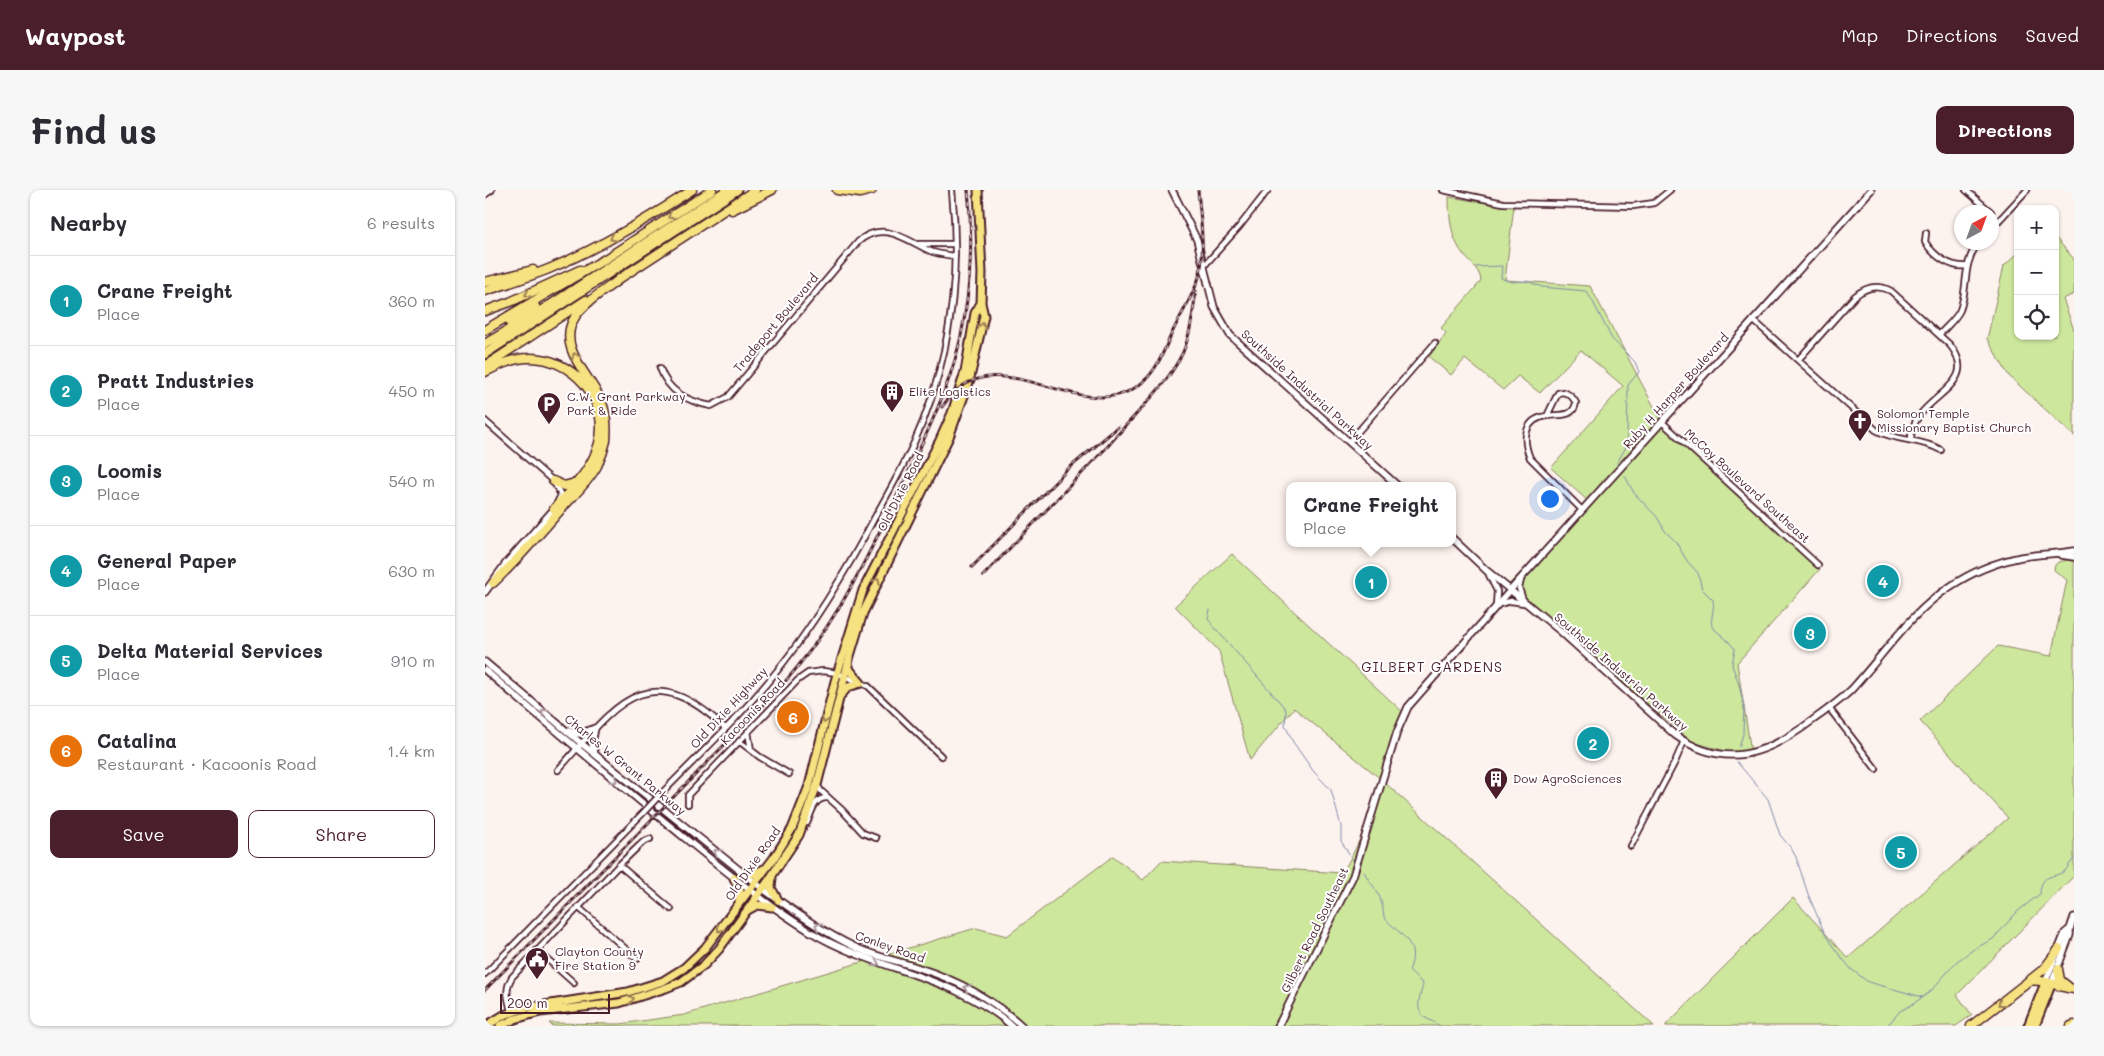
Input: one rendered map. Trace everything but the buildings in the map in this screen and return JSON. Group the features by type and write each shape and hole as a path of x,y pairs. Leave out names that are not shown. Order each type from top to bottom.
{"highway":[{"path":"485,291 533,275 578,256 616,237 691,190"},
{"path":"485,330 605,259 712,190"},
{"path":"485,344 550,305 727,190"},
{"path":"485,354 737,190"},
{"path":"485,366 755,190"},
{"path":"697,229 772,190"},
{"path":"837,190 855,193 872,190"},
{"path":"485,282 578,256"},
{"path":"485,311 510,302 605,259"},
{"path":"493,583 511,566 589,478 600,460 605,442 606,424 604,410 574,354 570,344 570,333 575,317 583,308 622,277"},
{"path":"485,339 573,278"},
{"path":"485,372 511,361 535,358 550,361 564,367 582,381 592,394 597,407 601,432 594,458 577,483 554,509"},
{"path":"553,481 568,486 577,483"},
{"path":"1971,1026 2048,966 2059,949"},
{"path":"2058,968 2060,980 2073,989"},
{"path":"2030,981 2036,980 2073,989"}],"main road":[{"path":"948,429 965,372 975,313 981,303 982,273 978,190"},
{"name":"Old Dixie Road","path":"500,1026 513,1015 619,1003 666,988 681,982 713,956 772,876 807,817 840,696 841,675 848,663 867,603 948,429"},
{"name":"Old Dixie Road","path":"486,1026 525,1008 627,992 663,980 683,968 701,953 715,937 789,834 803,802 841,675 863,590 948,429"},
{"path":"840,696 846,688 861,683 850,670 848,663"},
{"path":"744,873 754,874 766,868"},
{"path":"772,876 771,888 778,900"},
{"path":"734,878 740,891 738,904"},
{"path":"746,912 757,905 772,907"},
{"path":"2032,1024 2048,984"}],"street":[{"path":"485,194 491,190"},
{"name":"Old Dixie Highway","path":"485,974 658,798 773,675 821,611 863,543 913,446 941,368 948,338 953,295 955,244 952,190"},
{"name":"Southside Industrial Parkway","path":"1172,190 1197,240 1214,307 1230,334 1394,482"},
{"path":"1203,267 1239,227 1268,190"},
{"path":"1443,190 1503,203 1633,206 1654,203 1670,190"},
{"name":"Ruby H Harper Boulevard","path":"1381,782 1392,743 1402,719 1416,697 1582,510 1626,466 1661,422 1871,190"},
{"path":"1966,190 1982,205"},
{"path":"1999,220 2027,190"},
{"name":"Tradeport Boulevard","path":"659,368 663,379 684,398 711,406 728,397 862,238 877,231 888,231 931,252 955,256"},
{"path":"1926,233 1925,242 1941,259 1951,265 1967,266"},
{"name":"Tradeport Boulevard","path":"913,242 931,245 955,244"},
{"path":"1940,334 1960,309 1967,266 1974,250"},
{"path":"1798,360 1855,296 1871,288 1882,287 1891,291 1940,334 1956,352 1960,364 1959,372 1950,386 1917,417 1912,428 1911,440"},
{"path":"1753,320 1876,430 1891,438 1926,442 1941,450"},
{"path":"1349,442 1435,343"},
{"path":"1547,416 1558,393 1568,393 1576,403 1575,410 1569,414 1534,419 1527,428 1527,450 1531,458 1582,510"},
{"path":"485,422 553,481 561,496 554,509 507,562 485,592"},
{"name":"McCoy Boulevard Southeast","path":"1661,422 1819,565"},
{"name":"Southside Industrial Parkway","path":"1456,542 1509,591 1559,630 1684,741 1706,750 1736,755 1760,752 1791,737 1829,708 1851,689 1913,618 1952,585 1981,570 2000,563 2024,557 2074,551"},
{"name":"Southside Industrial Parkway","path":"2057,554 2074,557"},
{"name":"Southside Industrial Parkway","path":"1487,571 1497,592 1496,606"},
{"path":"1496,606 1503,602 1525,602 1519,588 1522,577"},
{"name":"Charles W Grant Parkway","path":"485,662 581,744 755,882"},
{"name":"Charles W Grant Parkway","path":"485,670 577,749 749,890"},
{"name":"Kacoonis Road","path":"688,804 688,795 739,740 805,674 817,671 841,675 868,686 941,756"},
{"path":"558,770 614,709 627,700 642,694 663,692 690,700 725,728"},
{"path":"1829,708 1876,769"},
{"path":"564,728 581,734 595,728"},
{"path":"595,728 592,743 595,754"},
{"path":"748,731 751,750"},
{"path":"739,740 751,750 789,774"},
{"path":"1631,846 1684,741"},
{"name":"Gilbert Road Southeast","path":"1277,1026 1353,876 1381,782"},
{"path":"817,785 863,833 876,838"},
{"path":"789,850 800,837 817,800 828,798"},
{"path":"513,1015 507,994 509,982 537,950 619,865 643,842 650,840"},
{"path":"619,865 671,909"},
{"name":"Conley Road","path":"755,882 793,911 857,948 941,976 974,991 1003,1010 1022,1026"},
{"name":"Conley Road","path":"749,890 814,934 852,954 937,982 988,1008 1012,1026"},
{"path":"579,908 637,959"},
{"path":"2048,984 2058,968 2071,935 2070,928 2074,917"},
{"path":"2048,984 2065,932 2070,928"},
{"path":"537,950 574,983"}],"green space":[{"path":"1449,197 1514,206 1505,280 1590,286 1661,420 1820,569 1737,663 1752,758 1692,742 1509,584 1559,536 1589,502 1551,468 1623,386 1581,350 1540,393 1518,376 1503,390 1465,359 1451,375 1429,357 1446,333 1441,328 1481,281 1478,271 1461,251 1455,240 1449,209"},
{"path":"2059,242 2074,259 2074,294 2063,299 2074,330 2074,436 2009,376 1987,339 2004,266 2014,257 2014,340 2059,340"},
{"path":"1232,554 1405,714 1382,780 1294,708 1250,760 1219,651 1175,606"},
{"path":"2068,560 2074,562 2074,876 1957,995 1972,1015 1956,1026 1665,1026 1793,898 1848,958 2008,818 1920,721 1998,646 2051,656 2067,580 2054,570 2058,562"},
{"path":"1382,780 1654,1026 552,1026 549,1023 620,1024 684,1015 976,928 1007,936 1113,856 1143,880 1161,861 1342,873 1360,840"}],"waterway":[{"path":"1476,267 1502,266 1501,278 1511,282 1527,281 1542,287 1586,291 1612,339 1635,362 1639,372 1628,385 1627,445 1617,463 1618,465"},
{"path":"1625,476 1634,493 1657,517 1665,531 1676,542 1687,561 1698,573 1702,589 1713,600 1712,627 1735,649 1732,665 1744,707 1743,734 1739,747"},
{"path":"1210,610 1208,619 1284,707 1286,711 1285,725 1293,742 1314,772 1331,790 1341,826 1341,841 1353,860"},
{"path":"1737,762 1768,799 1780,835 1796,857 1808,894 1825,934 1834,948 1851,969 1868,982 1922,997"},
{"path":"1887,1026 1900,1011 1931,991 1956,962 1974,949 1993,939 2018,911 2040,894 2045,880 2065,871 2074,858"},
{"path":"1364,872 1380,897 1384,917 1411,946 1412,961 1409,971 1423,984 1419,1002 1420,1011 1426,1018 1440,1026"}],"railway":[{"path":"485,990 776,692 812,648 841,604 867,557 935,416 955,360 964,319 969,275 971,232 968,190"},
{"path":"942,407 964,385 988,377 1015,378 1070,393 1098,397 1123,393 1147,378 1161,358 1199,277 1202,245 1198,190"},
{"path":"983,576 1108,446 1168,378 1186,345 1196,291"},
{"path":"972,567 1067,470 1118,427"}],"place":[{"name":"Elite Logistics","path":"892,413"},
{"name":"C.W. Grant Parkway Park & Ride","path":"549,425"},
{"name":"Solomon Temple Missionary Baptist Church","path":"1860,442"},
{"name":"General Paper","path":"1883,581"},
{"name":"Crane Freight","path":"1371,582"},
{"name":"Loomis","path":"1810,633"},
{"name":"Catalina","path":"793,717"},
{"name":"Pratt Industries","path":"1593,743"},
{"name":"Dow AgroSciences","path":"1496,800"},
{"name":"Delta Material Services","path":"1901,852"},
{"name":"Clayton County Fire Station 9","path":"537,980"}],"district":[{"name":"GILBERT GARDENS","path":"1432,667"}]}
